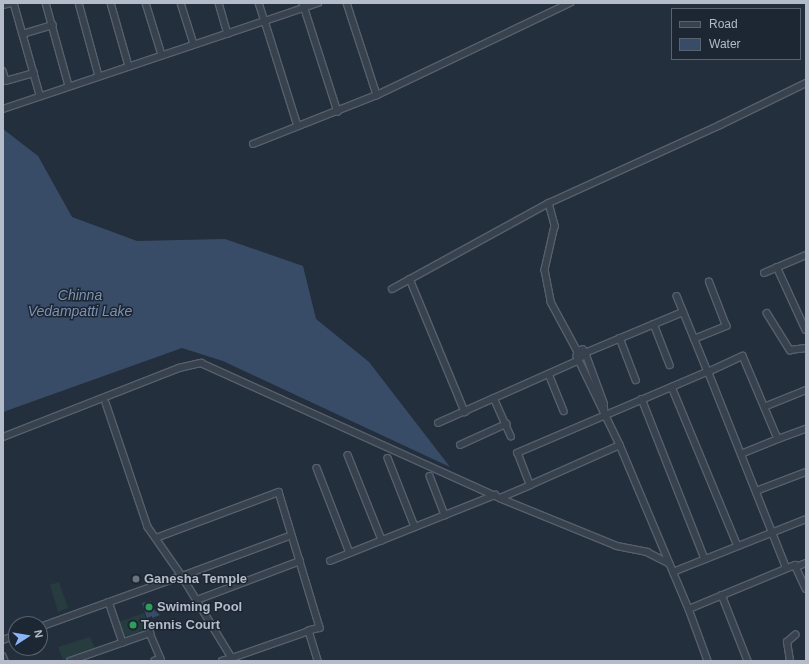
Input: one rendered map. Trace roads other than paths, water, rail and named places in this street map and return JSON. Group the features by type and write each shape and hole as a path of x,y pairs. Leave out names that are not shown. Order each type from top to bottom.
{"street":[{"path":"3,5 11,3"},
{"path":"14,3 40,95"},
{"path":"46,3 69,86"},
{"path":"79,3 99,76"},
{"path":"111,3 129,66"},
{"path":"146,3 162,55"},
{"path":"181,3 194,44"},
{"path":"219,3 228,34"},
{"path":"259,3 298,126"},
{"path":"3,109 40,95 228,34 265,21 303,5 318,3"},
{"path":"347,3 377,95"},
{"path":"253,144 338,112 377,95 570,3"},
{"path":"303,5 338,112"},
{"path":"23,34 52,25"},
{"path":"3,72 6,81 34,73"},
{"path":"392,289 549,203 720,126 806,83"},
{"path":"549,203 555,226 545,270 551,302 579,356 605,416 620,445 708,661"},
{"path":"764,273 806,255"},
{"path":"777,267 806,330"},
{"path":"410,279 465,412"},
{"path":"694,339 726,326 709,282"},
{"path":"677,296 773,532 786,568"},
{"path":"585,354 683,312"},
{"path":"767,313 790,350 806,348"},
{"path":"654,324 670,365"},
{"path":"620,338 636,380"},
{"path":"438,423 577,361 583,350 604,403 605,416"},
{"path":"530,485 518,453 743,356 778,439"},
{"path":"3,437 179,368 201,363 497,496 617,546 647,552 669,563"},
{"path":"549,374 564,411"},
{"path":"672,386 738,546"},
{"path":"764,407 806,390"},
{"path":"494,398 511,436"},
{"path":"642,399 705,559"},
{"path":"106,403 148,527 182,576 232,658"},
{"path":"460,445 506,424"},
{"path":"741,454 806,429"},
{"path":"330,560 445,515 530,485 620,445"},
{"path":"348,455 382,540"},
{"path":"388,458 416,527"},
{"path":"317,468 350,553"},
{"path":"756,491 806,472"},
{"path":"430,476 445,515"},
{"path":"156,538 279,492 320,628 222,661"},
{"path":"673,572 806,519"},
{"path":"48,624 287,537"},
{"path":"197,600 300,561"},
{"path":"688,609 786,568 795,565 796,567 806,563"},
{"path":"796,567 806,589"},
{"path":"722,595 748,661"},
{"path":"109,602 123,643"},
{"path":"309,631 318,661"},
{"path":"70,661 150,633 161,659 155,661"},
{"path":"790,661 787,642 795,635"},
{"path":"3,656 5,661"}],"water":[{"name":"Chinna Vedampatti Lake","path":"3,129 38,156 72,217 137,241 225,239 303,266 316,319 369,362 450,467 223,361 182,348 3,412"},
{"name":"Swiming Pool","path":"151,601 155,611 160,615 147,618 142,603"}],"place":[{"name":"Ganesha Temple","path":"136,579"},
{"name":"Swiming Pool","path":"149,607"},
{"name":"Tennis Court","path":"133,625"}]}
